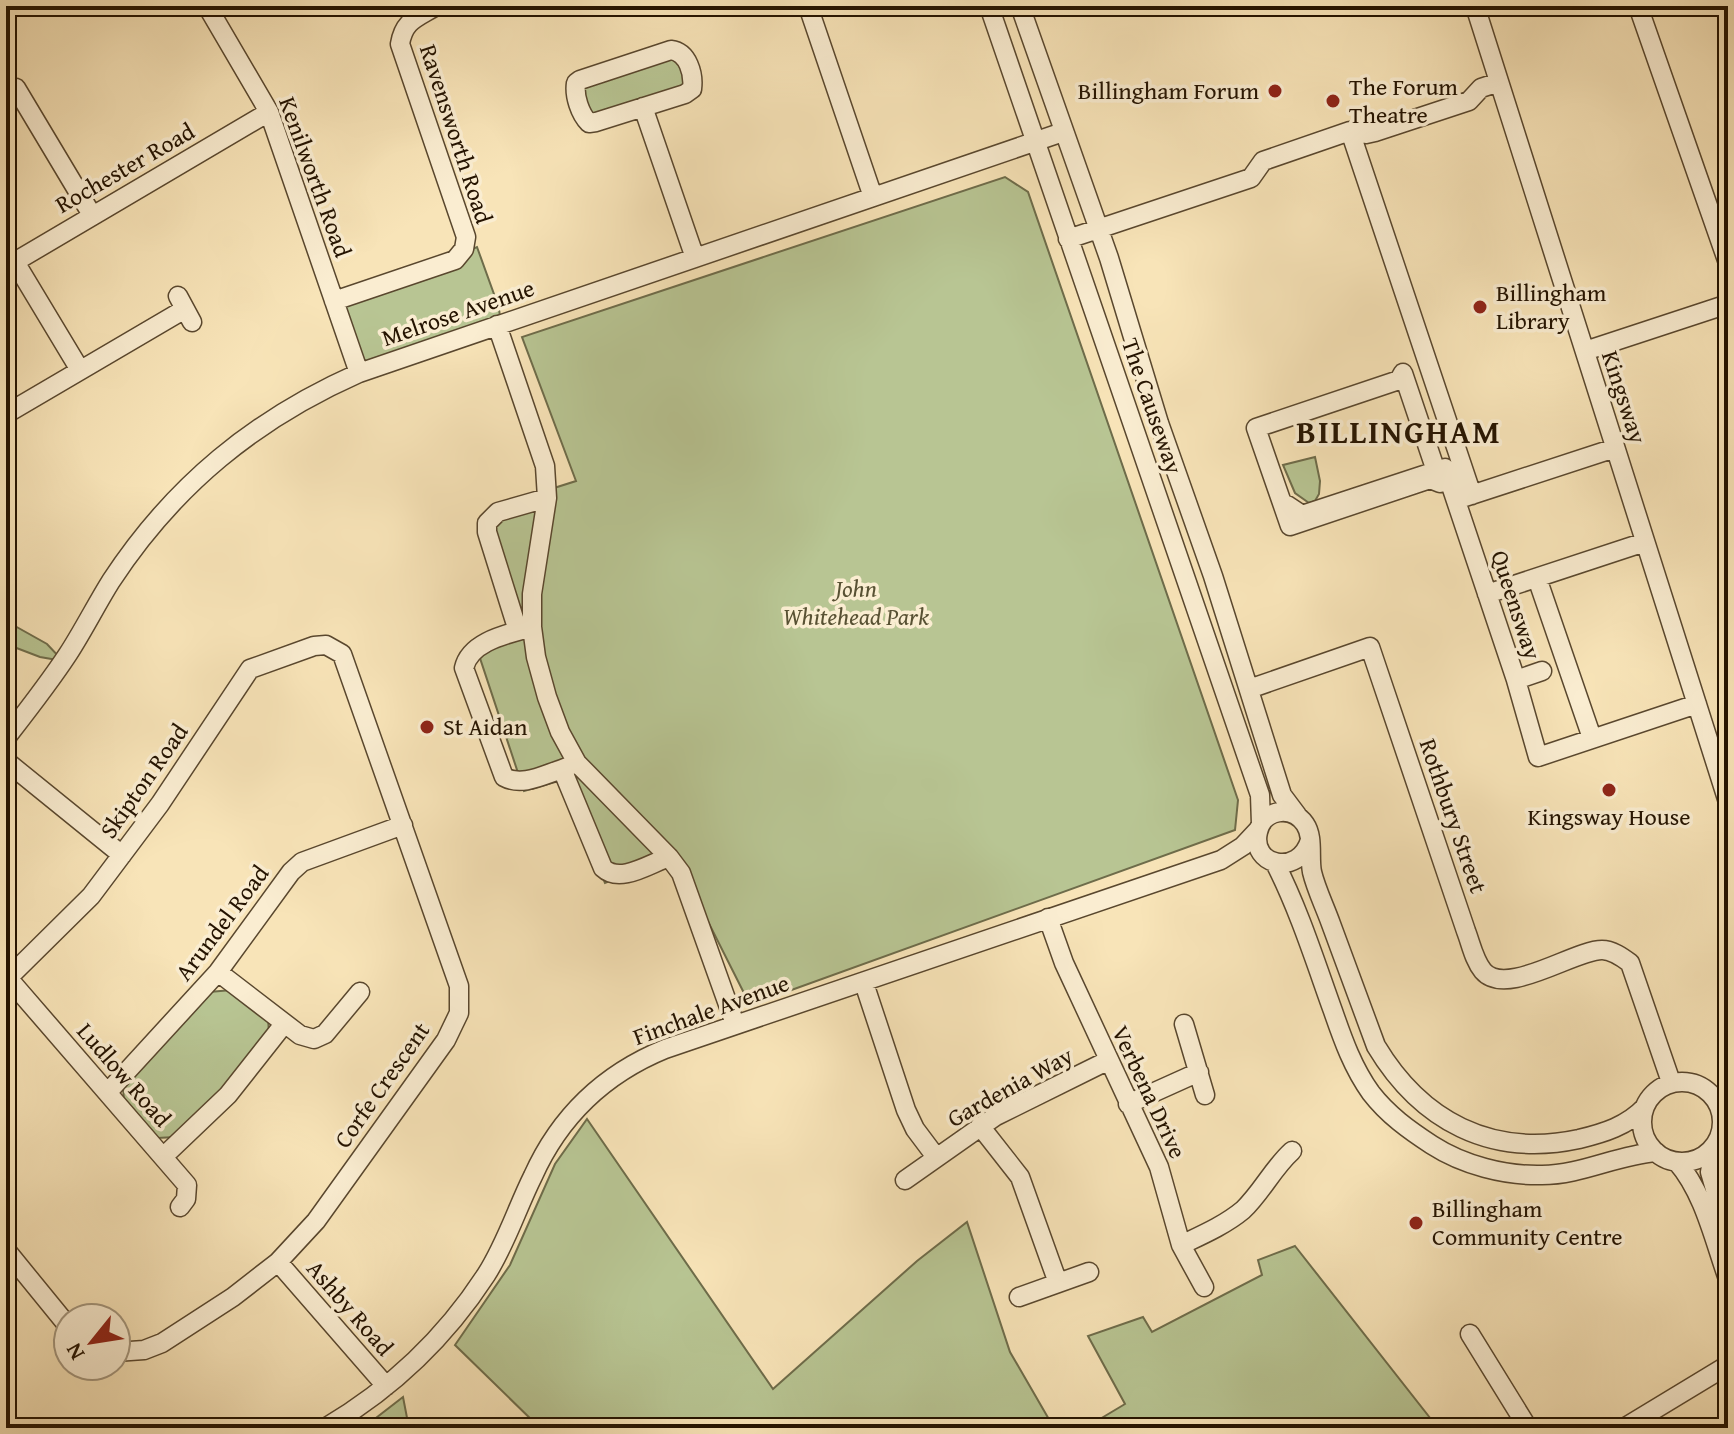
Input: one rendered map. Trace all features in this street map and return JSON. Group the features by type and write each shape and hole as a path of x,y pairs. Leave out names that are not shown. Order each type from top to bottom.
{"street":[{"name":"Kenilworth Road","path":"207,6 269,112 359,373"},
{"name":"Ravensworth Road","path":"334,301 455,260 464,249 466,237 400,44 402,30 436,6"},
{"path":"808,6 873,197"},
{"name":"The Causeway","path":"989,6 1260,795 1259,848 1271,860 1290,893 1348,1053 1373,1095 1405,1128 1442,1151 1502,1172 1543,1175 1576,1171 1632,1154 1656,1152"},
{"name":"The Causeway","path":"1020,6 1098,229 1282,795 1306,825 1312,872 1376,1046 1390,1070 1430,1110 1477,1135 1503,1142 1531,1145 1558,1143 1615,1129 1645,1107"},
{"name":"Kingsway","path":"1475,6 1728,802"},
{"path":"1638,6 1728,263"},
{"path":"671,50 680,51 693,80 692,89 643,107 589,123 583,116 575,90 576,83 671,50"},
{"path":"34,78 11,91 92,215"},
{"path":"1068,239 1251,178 1263,161 1350,131 1375,132 1469,101 1481,88 1499,82"},
{"path":"643,107 695,258"},
{"name":"Rochester Road","path":"10,264 269,112"},
{"path":"1350,131 1432,378 1464,498 1615,448"},
{"name":"Melrose Avenue","path":"6,738 68,654 121,568 181,495 206,469 258,427 323,389 359,373 497,325 1063,132"},
{"path":"10,264 80,370"},
{"path":"1585,351 1728,304"},
{"path":"6,414 185,309"},
{"path":"497,325 545,466 547,498 525,629"},
{"path":"1432,378 1260,432 1286,506 1302,515 1441,470"},
{"name":"Queensway","path":"1408,386 1441,470 1464,498 1487,594 1538,757 1592,738"},
{"path":"547,498 498,512 487,523 487,532 536,657 603,868 619,876 669,857"},
{"path":"1487,594 1645,542"},
{"path":"1537,578 1592,738 1697,704"},
{"path":"525,629 476,648 467,658 464,668 504,777 512,782 523,782 570,766"},
{"name":"Skipton Road","path":"7,979 91,896 160,804 250,669 314,646 336,648"},
{"name":"Rothbury Street","path":"1249,689 1370,647 1466,931 1483,970 1495,978 1511,979 1601,950 1618,954 1630,963 1671,1082"},
{"name":"Corfe Crescent","path":"132,1351 162,1343 233,1297 278,1262 316,1221 446,1040 459,1013 459,986 347,662 336,648"},
{"path":"1516,680 1542,671"},
{"path":"6,761 122,855"},
{"path":"570,766 669,857 689,891 735,1024"},
{"path":"1259,827 1271,814 1280,811 1297,815"},
{"name":"Arundel Road","path":"108,1092 218,972 291,872 302,862 403,825"},
{"name":"Finchale Avenue","path":"327,1427 386,1386 440,1334 488,1272 548,1146 581,1103 618,1072 638,1060 735,1024 1221,860 1243,846 1259,827"},
{"path":"1271,860 1288,864 1298,860 1310,840"},
{"name":"Finchale Avenue","path":"1221,860 1271,860"},
{"name":"Verbena Drive","path":"1048,918 1107,1061 1159,1167 1181,1245 1204,1287"},
{"path":"218,972 284,1024 300,1035 314,1039 325,1034 360,992"},
{"name":"Ludlow Road","path":"7,979 187,1185 186,1199 180,1207"},
{"name":"Gardenia Way","path":"864,983 906,1110 915,1129 936,1157"},
{"path":"163,1157 228,1095 284,1024"},
{"path":"1184,1024 1205,1095"},
{"name":"Gardenia Way","path":"905,1180 980,1126 1107,1061"},
{"path":"1128,1104 1199,1072"},
{"path":"1728,1234 1710,1172 1722,1131 1724,1107 1707,1089 1695,1083 1671,1082 1655,1091 1645,1107 1643,1130 1647,1142 1656,1152 1677,1162 1688,1175 1728,1279"},
{"path":"980,1126 1020,1177 1058,1283"},
{"path":"1677,1162 1690,1162 1703,1157 1715,1147"},
{"path":"1181,1245 1241,1211 1276,1165 1292,1151"},
{"path":"6,1250 52,1306"},
{"name":"Ashby Road","path":"278,1262 386,1386"},
{"path":"1019,1297 1089,1272"},
{"path":"1470,1334 1528,1428"},
{"path":"1624,1428 1728,1365"}],"green space":[{"path":"680,51 689,91 589,123 576,83"},
{"name":"John Whitehead Park","path":"1005,177 1028,192 1238,800 1235,830 750,1005 676,858 669,857 605,883 562,780 524,791 474,640 511,626 482,518 532,495 576,481 522,337"},
{"path":"477,247 500,318 363,367 340,304"},
{"path":"1315,457 1319,494 1315,501 1309,503 1295,493 1283,465"},
{"path":"6,621 47,644 63,661 40,657 6,644"},
{"path":"232,990 268,1018 269,1033 227,1085 176,1137 157,1138 124,1101 123,1087 209,992"},
{"path":"587,1119 773,1389 917,1261 967,1222 1010,1352 1054,1428 540,1428 455,1345 510,1265 555,1164"},
{"path":"1295,1246 1434,1423 1427,1428 1085,1428 1125,1404 1088,1336 1143,1317 1152,1332 1262,1275 1258,1260"},
{"path":"403,1397 409,1428 363,1428"}],"place":[{"name":"Billingham Forum","path":"1275,91"},
{"name":"The Forum Theatre","path":"1333,101"},
{"name":"Billingham Library","path":"1480,307"},
{"name":"St Aidan","path":"427,727"},
{"name":"Kingsway House","path":"1609,790"},
{"name":"Billingham Community Centre","path":"1416,1223"}],"district":[{"name":"BILLINGHAM","path":"1399,432"}]}
